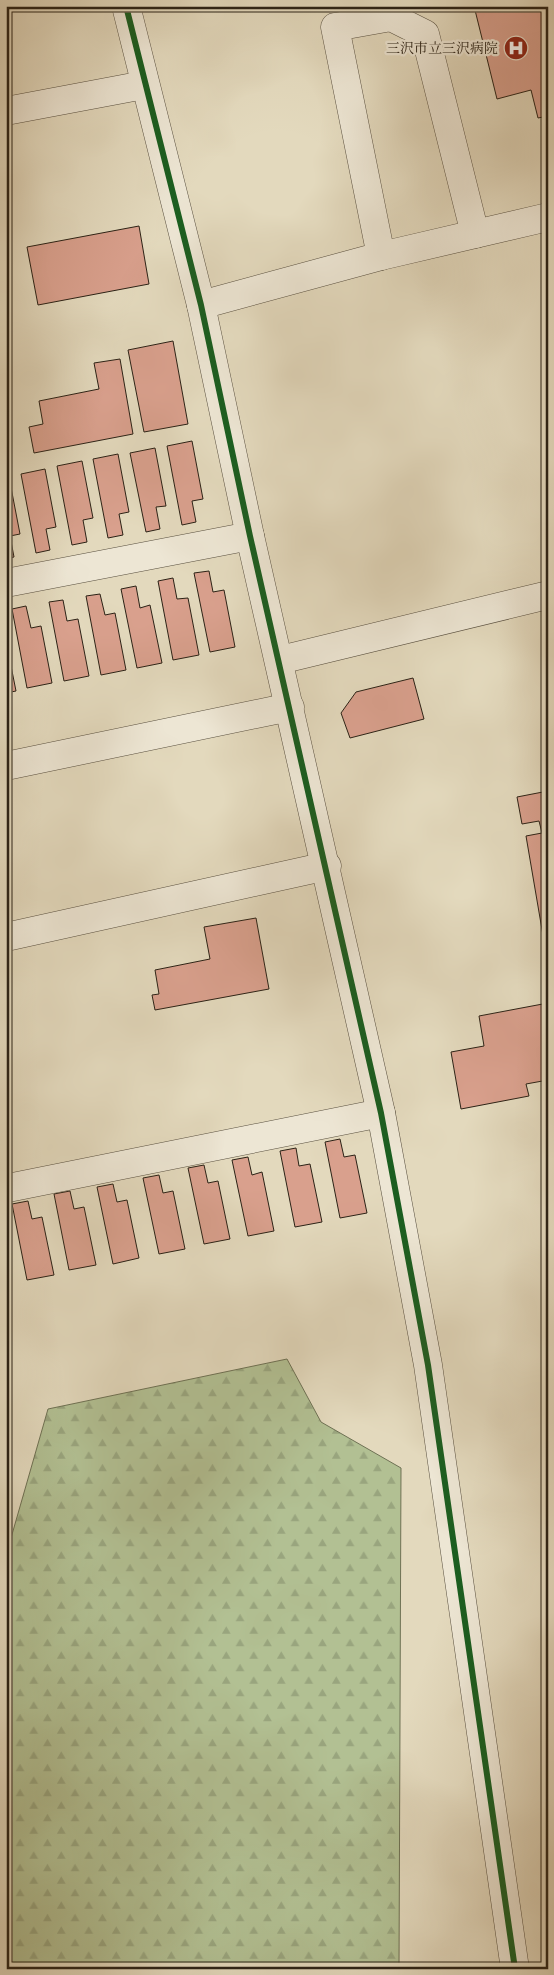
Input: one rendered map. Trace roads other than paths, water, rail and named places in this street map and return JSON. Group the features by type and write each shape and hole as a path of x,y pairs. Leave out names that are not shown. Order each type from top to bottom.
{"street":[{"path":"126,6 144,85 200,305 250,536 280,660 381,1113 428,1364 515,1969"},
{"path":"381,256 332,17 391,17 425,34 475,234"},
{"path":"6,111 144,85"},
{"path":"200,305 381,256 548,217"},
{"path":"6,583 250,536"},
{"path":"280,660 548,595"},
{"path":"6,766 290,707"},
{"path":"6,937 326,866"},
{"path":"8,1188 381,1113"}],"place":[{"name":"三沢市立三沢病院","path":"516,48"}]}
